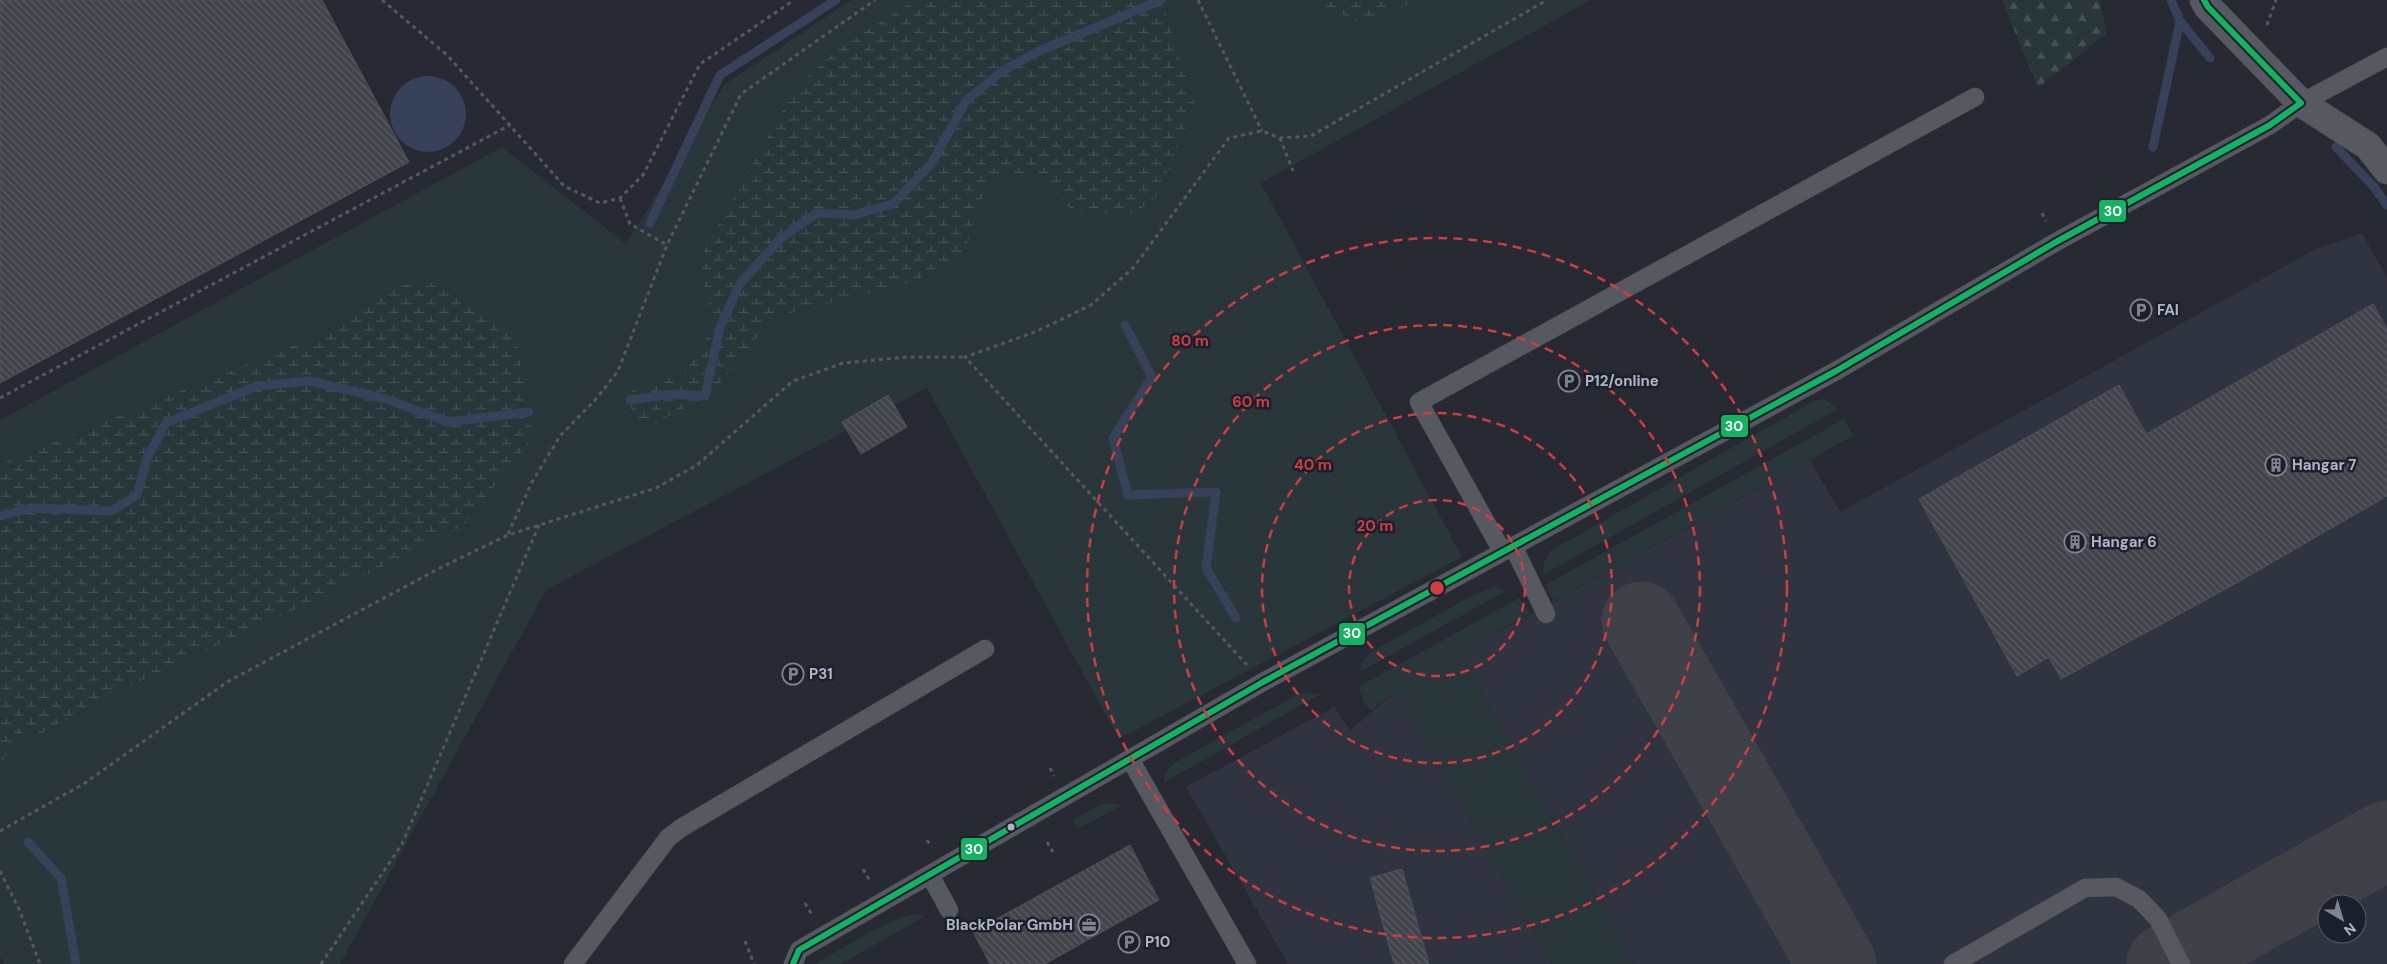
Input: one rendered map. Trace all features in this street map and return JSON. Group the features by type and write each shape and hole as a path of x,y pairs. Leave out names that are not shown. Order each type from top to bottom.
{"street":[{"path":"2204,0 2208,7 2301,103 2368,146 2387,170"}],"lane":[{"path":"793,964 800,950 1263,682 1836,371 2056,242 2270,125 2301,103 2387,57"},
{"path":"1546,614 1419,402 1976,97"},
{"path":"573,964 668,838 681,828 985,649"},
{"path":"1130,759 1247,964"},
{"path":"930,874 949,910"},
{"path":"1953,964 2086,888 2116,887 2139,898 2158,919 2181,964"}],"path":[{"path":"382,0 447,55 564,186 600,203 620,198 643,175 700,64 794,0"},
{"path":"508,534 532,482 560,436 596,399 618,371 667,245 741,94 875,0"},
{"path":"1198,0 1262,131"},
{"path":"0,832 85,783 227,682 442,567 508,534 656,488 697,464 793,381 843,363 908,357 965,357 1035,332 1091,304 1133,268 1229,138 1262,131 1280,138 1311,136 1547,0"},
{"path":"0,398 510,125"},
{"path":"1280,138 1293,171"},
{"path":"620,198 630,224 667,245"},
{"path":"965,357 1263,682"},
{"path":"320,964 402,844 539,525"},
{"path":"1047,842 1053,852"},
{"path":"0,871 19,909 40,964"},
{"path":"745,941 754,964"}],"shaded area":[{"path":"2362,233 2387,278 2387,964 1634,964 1460,653 1810,460 1840,512 2316,249"},
{"path":"1397,691 1552,964 1288,964 1186,787 1334,707 1350,730"}],"green space":[{"path":"851,0 1591,0 1261,183 1462,557 1119,739 927,388 546,590 340,964 4,964 0,957 0,420 502,147 626,244 724,85"},
{"path":"914,0 1161,0 1195,104 1158,195 1134,214 1074,212 1036,174 989,176 965,250 914,282 773,317 712,394 651,425 631,417 632,386 684,375 712,329 700,258 795,88 836,51"},
{"path":"1311,0 1421,0 1359,22"},
{"path":"2002,0 2099,0 2107,33 2038,88"},
{"path":"432,283 473,304 517,343 533,437 463,526 307,604 99,700 39,735 25,729 0,765 0,464 332,330 397,285"},
{"path":"1824,399 1838,409 1543,575 1544,562 1550,551 1814,401"},
{"path":"1844,419 1853,436 1554,601 1545,585"},
{"path":"1494,587 1506,591 1358,673 1363,661 1371,652 1473,595"},
{"path":"1519,598 1530,613 1460,653 1634,964 1552,964 1397,691 1371,711 1364,702 1358,687"},
{"path":"1300,693 1321,694 1163,783 1167,771 1174,763"},
{"path":"1109,803 1123,805 1078,829 1073,820 1097,806"},
{"path":"917,914 924,917 841,964 815,964 879,927 905,916"}],"water":[{"path":"421,76 435,76 449,82 460,93 466,107 463,129 455,141 435,152 421,152 407,146 396,135 390,121 390,107 396,93 407,82"}],"building":[{"path":"0,0 322,0 409,162 0,383"},
{"path":"2373,304 2387,329 2387,496 2233,585 2061,679 2049,657 2017,676 1919,499 2119,385 2146,434"},
{"path":"888,395 907,427 861,454 842,422"},
{"path":"1130,845 1159,900 1045,964 990,964 973,932"},
{"path":"1402,869 1429,964 1394,964 1370,878"}],"waterway":[{"path":"650,223 720,75 836,0"},
{"path":"630,400 673,394 705,396 720,327 740,284 780,239 817,213 854,215 893,204 932,163 966,101 1002,71 1037,52 1161,0"},
{"path":"2153,147 2180,21 2171,0"},
{"path":"2180,21 2210,58"},
{"path":"2336,147 2374,187 2387,205"},
{"path":"1125,325 1152,377 1113,438 1128,495 1216,492 1206,568 1236,618"},
{"path":"0,516 31,508 112,511 137,495 147,458 166,423 257,386 310,381 386,399 448,422 529,412"},
{"path":"28,842 61,878 76,964"}],"taxiway":[{"path":"1641,621 1837,964"},
{"path":"2166,964 2387,840"}],"transit line":[{"name":"30","path":"2204,0 2208,7 2301,103"},
{"name":"30","path":"793,964 799,950 1263,682 1836,371 2056,242 2270,125 2301,103"}],"place":[{"name":"FAI","path":"2141,310"},
{"name":"P12/online","path":"1569,381"},
{"name":"Hangar 7","path":"2276,465"},
{"name":"Hangar 6","path":"2075,542"},
{"name":"P31","path":"793,674"},
{"name":"BlackPolar GmbH","path":"1089,925"},
{"name":"P10","path":"1129,942"}]}
